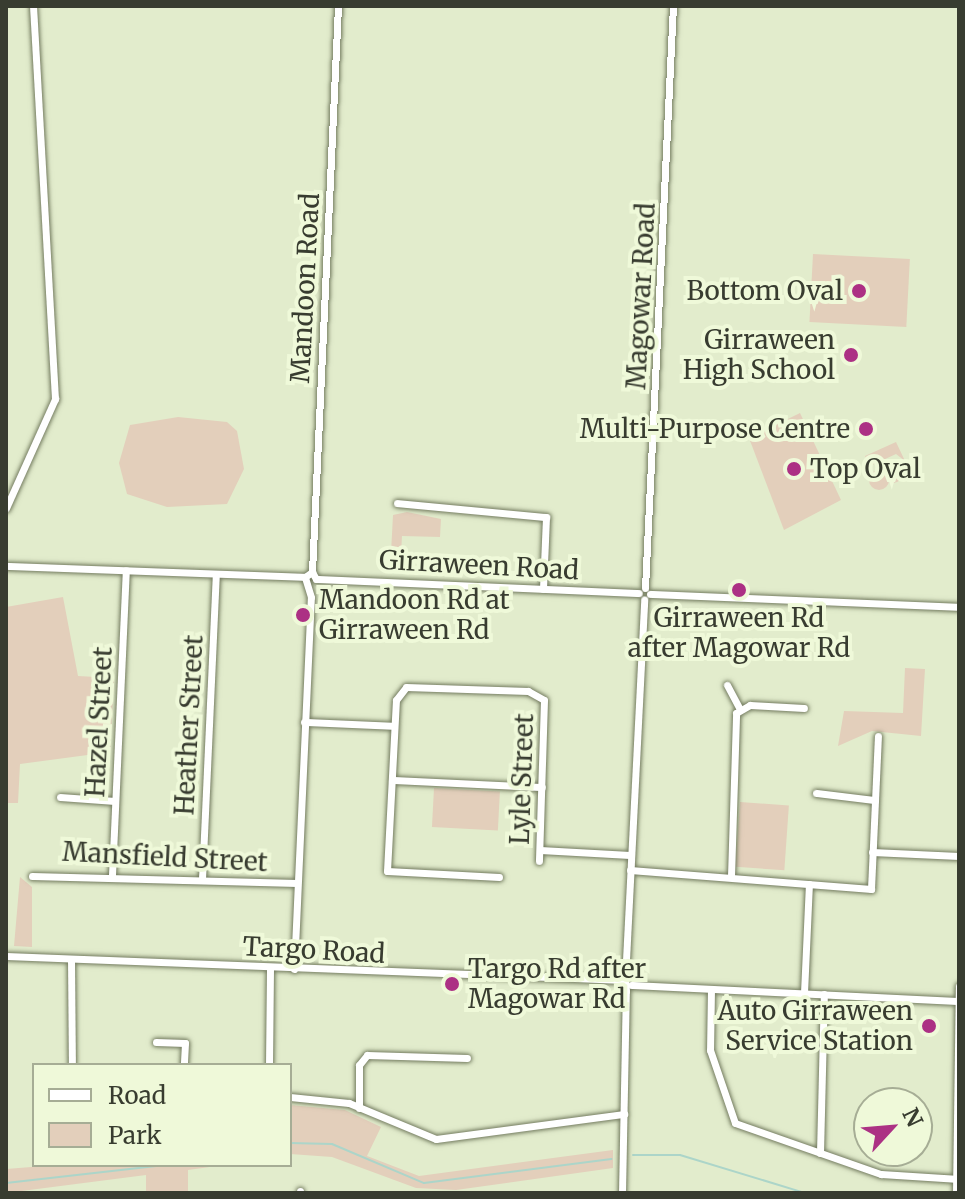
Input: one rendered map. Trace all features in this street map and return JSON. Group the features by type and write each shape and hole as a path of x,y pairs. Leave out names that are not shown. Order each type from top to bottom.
{"street":[{"path":"6,508 55,399 33,6"},
{"name":"Mandoon Road","path":"294,969 338,6"},
{"name":"Magowar Road","path":"622,1193 630,855 673,6"},
{"path":"397,503 546,517 543,589"},
{"name":"Girraween Road","path":"6,566 959,607"},
{"name":"Hazel Street","path":"112,875 126,570"},
{"name":"Heather Street","path":"202,879 216,574"},
{"path":"397,679 403,689"},
{"path":"727,685 740,709 731,876"},
{"name":"Lyle Street","path":"499,877 387,871 394,726 403,689 537,694 547,710 539,861"},
{"path":"740,709 804,708"},
{"path":"304,722 394,726"},
{"path":"630,870 871,889 878,736"},
{"path":"392,780 542,787"},
{"path":"816,793 875,800"},
{"path":"60,797 115,801"},
{"path":"540,850 630,855"},
{"path":"872,852 959,856"},
{"name":"Mansfield Street","path":"32,876 112,875 297,883"},
{"path":"804,993 809,884"},
{"name":"Targo Road","path":"6,956 959,1001"},
{"path":"71,959 72,1063"},
{"path":"269,1063 270,968"},
{"path":"956,1193 959,986"},
{"path":"711,989 710,1050 735,1123 890,1176 958,1178"},
{"path":"820,1153 824,994"},
{"path":"156,1042 185,1043 184,1063"},
{"path":"355,1048 363,1058 359,1108"},
{"path":"363,1058 467,1058"},
{"path":"292,1097 359,1108 440,1139 624,1114"}],"green space":[{"name":"Bottom Oval","path":"813,254 910,259 906,327 809,322"},
{"name":"Top Oval","path":"800,413 841,500 784,530 749,438"},
{"path":"178,417 227,422 237,431 244,469 227,504 167,507 127,494 119,463 130,425"},
{"path":"896,442 905,461 896,454 870,466 865,456"},
{"path":"889,463 897,463 903,473 897,483 889,483 883,477 883,469"},
{"path":"875,470 883,470 889,480 883,490 875,490 869,484 869,476"},
{"path":"407,512 441,519 440,537 402,536 400,572 390,572 393,515"},
{"path":"63,597 78,676 114,678 110,752 20,764 18,803 6,803 6,607"},
{"path":"905,668 925,669 921,736 872,731 838,746 844,711 903,713"},
{"path":"434,788 500,791 498,830 432,827"},
{"path":"740,802 789,805 784,870 735,867"},
{"path":"20,877 32,887 32,947 14,946"},
{"path":"292,1105 345,1110 381,1127 367,1156 419,1176 613,1150 613,1168 456,1190 416,1188 332,1157 292,1154"},
{"path":"210,1167 188,1170 188,1193 146,1193 146,1175 6,1193 6,1169"}],"waterway":[{"path":"292,1143 332,1144 424,1183 611,1159"},
{"path":"633,1155 680,1155 805,1193"},
{"path":"6,1183 147,1167"}],"place":[{"name":"Bottom Oval","path":"859,291"},
{"name":"Girraween High School","path":"851,355"},
{"name":"Multi-Purpose Centre","path":"866,429"},
{"name":"Top Oval","path":"794,469"},
{"name":"Girraween Rd after Magowar Rd","path":"739,590"},
{"name":"Mandoon Rd at Girraween Rd","path":"303,615"},
{"name":"Targo Rd after Magowar Rd","path":"452,984"},
{"name":"Auto Girraween Service Station","path":"929,1026"}]}
